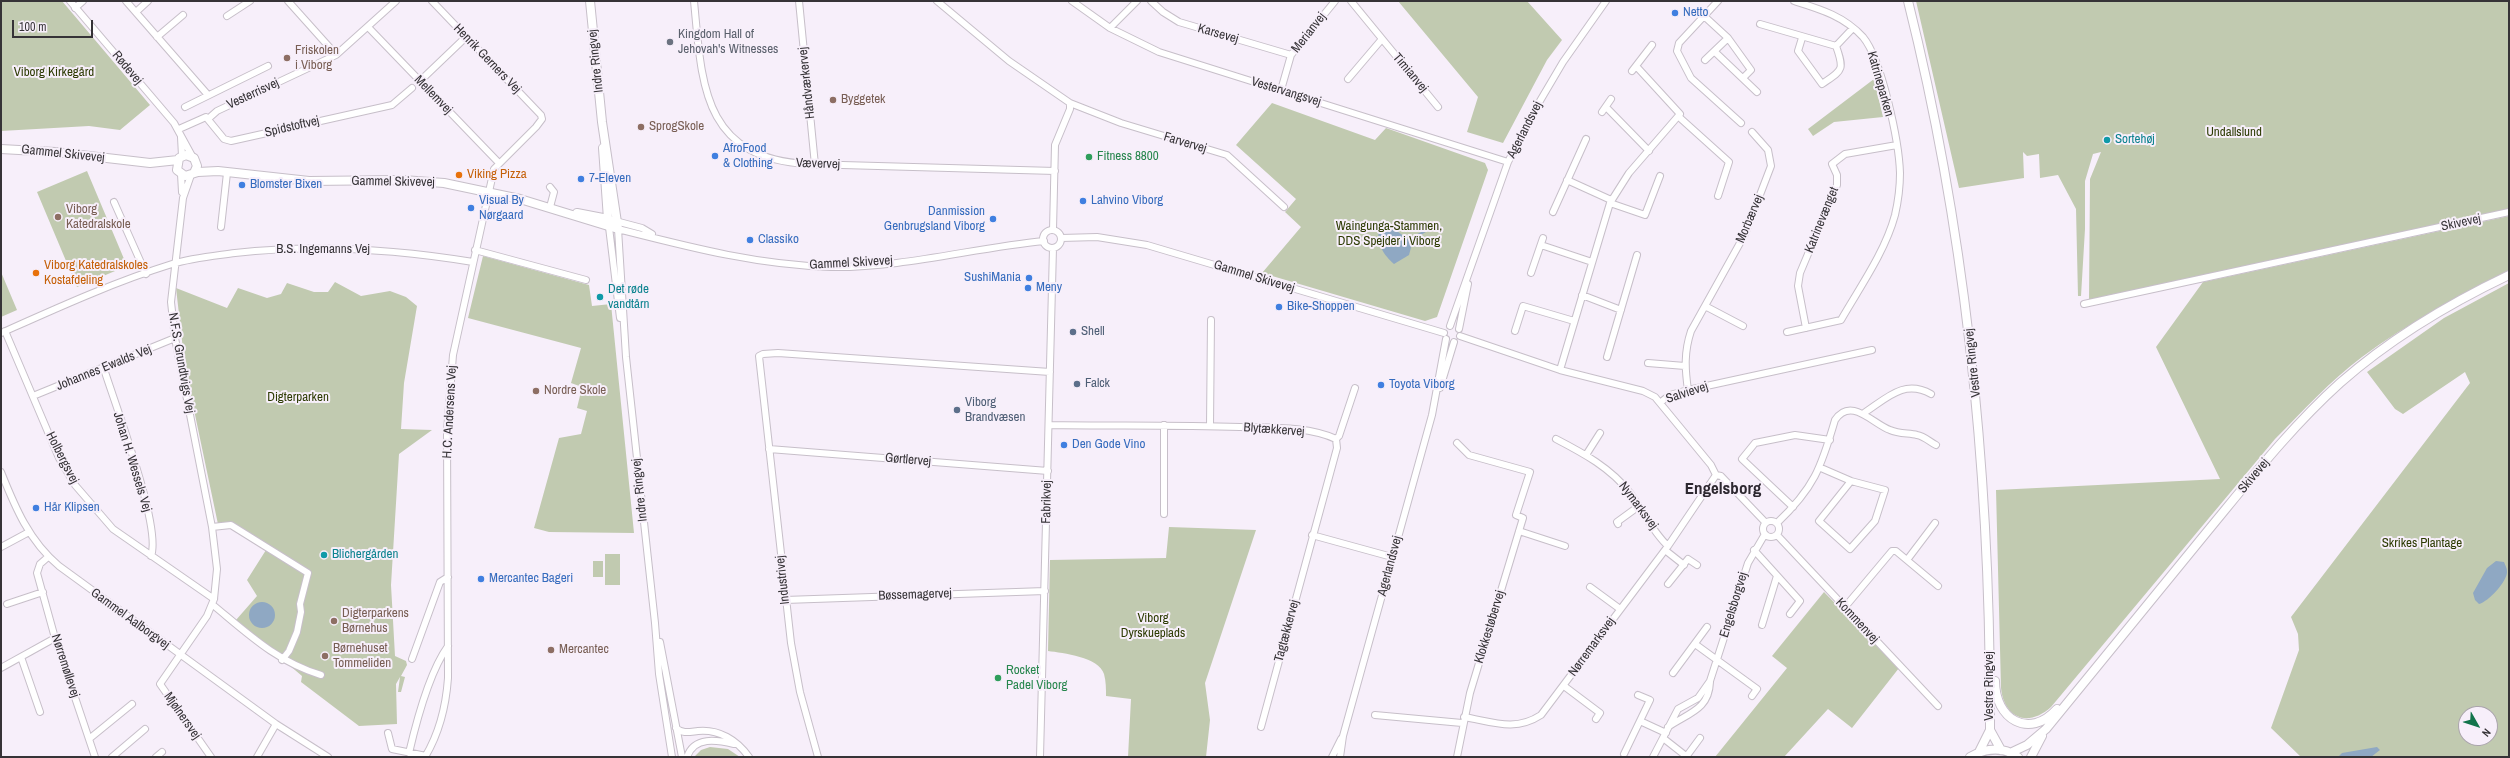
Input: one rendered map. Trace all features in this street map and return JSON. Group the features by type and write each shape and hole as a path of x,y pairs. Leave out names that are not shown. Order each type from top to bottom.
{"main road":[{"name":"Indre Ringvej","path":"590,1 602,122 608,223"},
{"name":"Vestre Ringvej","path":"1908,1 1937,130 1957,245 1977,405 1989,594 1990,730 1979,752"},
{"name":"Indre Ringvej","path":"602,122 617,225"},
{"name":"Gammel Skivevej","path":"1,149 55,152 150,163 179,172 192,174 218,172 309,181 425,181 488,191 617,225"},
{"path":"179,172 180,158"},
{"name":"Gammel Skivevej","path":"150,163 180,158 194,160 218,172"},
{"path":"192,174 194,160"},
{"name":"Skivevej","path":"2014,755 2046,729 2276,449 2321,401 2361,366 2410,330 2461,299 2509,275"},
{"path":"1989,594 1996,697 2006,714 2017,721 2037,722 2049,716 2115,644"},
{"name":"Skivevej","path":"2031,757 2046,729"},
{"name":"Vestre Ringvej","path":"1990,730 2001,750"},
{"path":"1970,757 1979,752 2001,750 2014,755"}],"street":[{"name":"Rødevej","path":"70,1 179,129 194,160"},
{"path":"75,8 83,1"},
{"path":"126,1 208,95"},
{"path":"136,12 148,1"},
{"path":"227,16 250,1"},
{"path":"288,1 331,49"},
{"name":"Vesterrisvej","path":"208,118 217,111 336,55 396,1"},
{"name":"Henrik Gerners Vej","path":"432,1 542,119 536,127 498,162"},
{"name":"Vævervej","path":"694,1 705,91 716,116 723,127 737,141 766,157 786,163 1055,171"},
{"name":"Håndværkervej","path":"799,1 815,164"},
{"name":"Farvervej","path":"937,1 1009,61 1070,103 1120,124 1227,155 1284,207"},
{"name":"Vestervangsvej","path":"1072,1 1110,28 1169,56 1508,162"},
{"name":"Karsevej","path":"1151,1 1179,22 1291,54"},
{"name":"Merianvej","path":"1281,90 1291,54 1335,1"},
{"name":"Timianvej","path":"1351,1 1438,107"},
{"name":"Agerlandsvej","path":"1436,397 1445,336 1470,273 1490,210 1508,162 1537,106 1563,62 1606,1"},
{"path":"1718,1 1679,43 1677,51 1678,56 1696,82 1741,123"},
{"name":"Katrineparken","path":"1794,1 1827,12 1853,28 1871,48 1877,62 1897,145"},
{"path":"1110,28 1135,2"},
{"path":"157,37 182,14"},
{"path":"1704,16 1728,38 1751,70 1743,78"},
{"path":"1760,24 1802,38 1807,37 1836,46"},
{"name":"Mellemvej","path":"368,27 498,162"},
{"path":"1836,46 1853,28"},
{"path":"420,81 466,37"},
{"path":"1705,60 1728,38"},
{"path":"1802,38 1798,51 1822,84 1840,71 1843,64 1836,46"},
{"name":"Timianvej","path":"1348,79 1382,39"},
{"path":"1652,45 1634,69 1680,114 1679,117 1729,162 1718,196"},
{"path":"1715,52 1757,92"},
{"path":"185,107 268,66"},
{"name":"Spidstoftvej","path":"208,118 223,138 231,141 392,105 412,88"},
{"path":"1611,99 1604,109 1649,151"},
{"path":"1053,230 1057,137 1070,109 1070,103"},
{"path":"1560,370 1611,202 1629,173 1679,117"},
{"path":"179,129 202,118 208,118"},
{"name":"Rødevej","path":"179,129 183,150 180,158"},
{"name":"Morbærvej","path":"1688,390 1685,366 1686,348 1691,331 1745,234 1771,166 1768,150 1752,132"},
{"path":"1553,212 1586,139"},
{"path":"1787,332 1841,320 1887,238 1898,198 1900,174 1897,145"},
{"name":"Katrinevænget","path":"1806,328 1798,286 1800,273 1837,185 1837,175 1832,164 1845,154 1897,145"},
{"name":"H.C. Andersens Vej","path":"388,733 392,749 426,757 439,728 446,702 448,646 448,393 453,355 475,250 488,191 493,172 498,162"},
{"name":"N.F.S. Grundtvigs Vej","path":"179,172 182,198 171,302 175,338 212,527 217,569 214,602 180,655"},
{"path":"221,227 227,173"},
{"name":"N.F.S. Grundtvigs Vej","path":"182,198 192,174"},
{"path":"1567,180 1611,202 1646,215 1660,176"},
{"path":"550,187 554,192 554,208"},
{"path":"114,202 146,274"},
{"name":"Skivevej","path":"2084,304 2509,212"},
{"name":"Indre Ringvej","path":"608,223 626,357 655,623 659,681 672,757"},
{"name":"Indre Ringvej","path":"617,225 626,357"},
{"name":"Gammel Skivevej","path":"617,225 642,228 659,237 712,252 757,262 833,267 878,264 1044,241"},
{"path":"1053,230 1058,233 1061,238 1059,245 1053,248 1047,246 1044,241 1046,234 1053,230"},
{"name":"Gammel Skivevej","path":"1061,238 1097,237 1147,245 1445,336 1454,342"},
{"path":"1531,273 1543,238"},
{"path":"1541,245 1592,262"},
{"name":"Fabrikvej","path":"1040,757 1053,248"},
{"name":"B.S. Ingemanns Vej","path":"3,332 174,264 264,250 323,249 383,251 473,262"},
{"path":"475,250 586,280"},
{"path":"1607,357 1637,255"},
{"name":"Agerlandsvej","path":"1460,336 1459,329 1470,273"},
{"path":"1582,295 1621,310"},
{"path":"1515,331 1523,306 1574,321"},
{"path":"1705,306 1743,326"},
{"path":"1210,426 1212,320"},
{"path":"1450,326 1459,329"},
{"name":"Holbergsvej","path":"3,332 33,396 59,458 75,485 113,529 214,602"},
{"path":"1454,342 1460,336"},
{"name":"Salvievej","path":"1460,336 1560,370 1643,390 1661,402 1670,395 1688,390 1872,350"},
{"name":"Johannes Ewalds Vej","path":"33,396 104,369 175,338"},
{"name":"Agerlandsvej","path":"1340,757 1343,736 1392,557 1436,397 1454,342"},
{"name":"Industrivej","path":"818,757 800,692 785,600 759,356 763,354 778,353 1050,372"},
{"path":"1648,363 1685,366"},
{"name":"Johan H. Wessels Vej","path":"104,369 145,497 154,542 151,556"},
{"name":"Tagtækkervej","path":"1261,727 1312,535 1338,448 1336,439 1355,388"},
{"path":"1864,413 1891,393 1900,389 1917,389 1932,394"},
{"path":"1661,402 1711,465 1716,475 1721,476 1765,522"},
{"path":"1777,523 1794,507 1813,482 1821,468 1835,420 1839,414 1848,411 1864,413 1880,426 1892,431 1919,435 1936,445"},
{"name":"Blytækkervej","path":"1049,425 1164,425 1268,428 1319,433 1336,439"},
{"path":"1164,425 1164,514"},
{"path":"1586,455 1600,433"},
{"path":"1794,507 1742,459 1755,443 1795,434 1830,440"},
{"name":"Nymarksvej","path":"1556,439 1586,455 1617,479 1639,506 1666,548"},
{"name":"Klokkestøbervej","path":"1457,443 1469,455 1530,472 1516,515 1523,518 1463,720 1457,757"},
{"name":"Gørtlervej","path":"769,449 1048,471"},
{"path":"1821,468 1851,481 1884,490 1875,520 1850,549 1819,521 1851,481"},
{"name":"Gammel Aalborgvej","path":"1,472 18,513 29,532 48,557 83,586 276,724 328,757"},
{"name":"Nørremarksvej","path":"1463,720 1512,726 1522,725 1541,715 1666,548 1716,475"},
{"path":"1618,524 1617,522 1639,506"},
{"path":"1771,520 1777,523 1779,529 1777,535 1771,537 1765,534 1763,528 1765,522 1771,520"},
{"path":"1907,560 1935,523"},
{"path":"212,527 231,525 308,572 300,604 301,612 297,632 289,651 282,660"},
{"path":"1519,531 1565,546"},
{"path":"1,547 29,532"},
{"name":"Engelsborgvej","path":"1653,757 1678,709 1698,698 1710,680 1754,550 1765,534"},
{"path":"1312,535 1392,557"},
{"name":"Kommenvej","path":"1777,535 1938,706"},
{"path":"1666,548 1684,565"},
{"name":"Engelsborgvej","path":"1754,550 1800,601 1790,614"},
{"path":"1845,607 1889,552 1896,551 1938,586"},
{"name":"Nørremøllevej","path":"48,557 38,569 43,592 55,638 95,757"},
{"path":"1668,584 1688,559 1696,565"},
{"path":"1762,625 1777,576"},
{"path":"412,659 440,582 448,577"},
{"name":"Nørremarksvej","path":"1590,587 1620,609"},
{"name":"Bøssemagervej","path":"785,600 1045,591"},
{"path":"7,604 43,592"},
{"path":"214,602 282,660 301,669 320,675"},
{"name":"Indre Ringvej","path":"655,623 682,757"},
{"name":"Engelsborgvej","path":"1673,673 1707,627"},
{"path":"1,668 55,638"},
{"path":"1695,644 1757,689 1752,696"},
{"path":"409,753 415,728 441,655 448,646"},
{"name":"Mjølnersvej","path":"180,655 161,680 161,687 211,757"},
{"path":"21,657 40,712"},
{"name":"Engelsborgvej","path":"1666,733 1700,709 1710,690 1710,680"},
{"name":"Nørremarksvej","path":"1564,686 1600,713 1596,719"},
{"path":"1624,754 1650,700 1638,695"},
{"path":"89,739 132,704"},
{"path":"1375,715 1463,720"},
{"path":"1640,720 1666,733 1686,756 1700,738"},
{"path":"257,757 276,724"},
{"path":"676,728 683,732 714,732 726,736 749,757"},
{"path":"112,757 145,729"},
{"name":"Gammel Aalborgvej","path":"294,736 320,757"},
{"name":"Agerlandsvej","path":"1332,757 1343,736"},
{"path":"687,757 695,746 705,741 723,741 737,745"},
{"path":"156,757 162,752"}],"green space":[{"name":"Viborg Kirkegård","path":"1,1 62,1 150,105 120,130 89,126 1,131"},
{"path":"1398,1 1527,1 1562,40 1547,60 1503,143 1467,132 1478,97"},
{"name":"Undallslund","path":"1916,1 2509,1 2509,209 2089,300 2090,179 2101,152 2093,154 2085,181 2085,229 2081,296 2078,296 2076,209 2058,175 2040,178 2039,154 2027,156 2023,152 2024,178 1959,188"},
{"path":"1874,79 1883,117 1834,122 1813,136 1808,129"},
{"name":"Waingunga-Stammen, DDS Spejder i Viborg","path":"1272,103 1375,140 1386,128 1485,163 1488,170 1437,317 1425,321 1262,273 1301,227 1285,212 1296,199 1236,145"},
{"path":"87,171 127,266 77,287 37,192"},
{"path":"2509,216 2509,270 2452,300 2415,322 2350,366 2317,396 2275,439 2051,707 2034,717 2018,717 2012,713 2007,707 2003,698 2001,688 1996,490 2220,479 2156,347 2203,282"},
{"path":"483,256 589,285 592,306 611,304 634,533 549,532 534,528 559,438 581,434 587,411 577,408 582,387 571,383 581,348 468,318"},
{"path":"1,272 17,310 1,317"},
{"name":"Digterparken","path":"335,282 361,296 390,291 406,297 417,306 404,383 401,429 432,430 399,454 391,585 395,656 406,661 407,665 401,676 405,677 401,692 398,692 400,677 396,684 397,724 359,726 301,682 302,676 236,620 257,596 247,580 266,550 232,527 219,529 185,367 176,288 227,308 238,288 267,298 281,294 287,283 314,292 328,292"},
{"name":"Skrikes Plantage","path":"2509,283 2509,757 2301,757 2271,728 2299,650 2298,634 2291,617 2470,383 2465,372 2403,414 2395,409 2367,372 2444,318"},
{"name":"Viborg Dyrskueplads","path":"1169,527 1256,530 1205,683 1210,720 1206,757 1128,757 1131,699 1106,696 1106,682 1104,674 1101,668 1095,664 1080,657 1048,651 1050,560 1166,558"},
{"path":"605,554 620,554 620,585 605,585"},
{"path":"593,561 603,561 603,577 593,577"},
{"path":"1824,592 1899,668 1852,728 1828,709 1784,757 1715,757 1787,668 1772,656"},
{"path":"710,747 728,749 740,757 694,757 701,750"}],"water":[{"path":"1387,224 1408,239 1427,229 1429,230 1413,240 1409,255 1394,264 1384,253 1379,240 1379,229"},
{"path":"2496,561 2504,562 2507,570 2506,575 2497,590 2479,604 2475,600 2473,593 2487,568"},
{"path":"262,602 271,606 275,615 271,624 262,628 253,624 249,615 253,606"},
{"path":"2377,747 2380,750 2371,757 2338,757 2342,753"}],"place":[{"name":"Netto","path":"1675,13"},
{"name":"Kingdom Hall of Jehovah's Witnesses","path":"670,42"},
{"name":"Friskolen i Viborg","path":"287,58"},
{"name":"Byggetek","path":"833,100"},
{"name":"SprogSkole","path":"641,127"},
{"name":"Sortehøj","path":"2107,140"},
{"name":"AfroFood & Clothing","path":"715,156"},
{"name":"Fitness 8800","path":"1089,157"},
{"name":"Viking Pizza","path":"459,175"},
{"name":"7-Eleven","path":"581,179"},
{"name":"Blomster Bixen","path":"242,185"},
{"name":"Lahvino Viborg","path":"1083,201"},
{"name":"Visual By Nørgaard","path":"471,208"},
{"name":"Viborg Katedralskole","path":"58,217"},
{"name":"Danmission Genbrugsland Viborg","path":"993,219"},
{"name":"Classiko","path":"750,240"},
{"name":"Viborg Katedralskoles Kostafdeling","path":"36,273"},
{"name":"SushiMania","path":"1029,278"},
{"name":"Meny","path":"1028,288"},
{"name":"Det røde vandtårn","path":"600,297"},
{"name":"Bike-Shoppen","path":"1279,307"},
{"name":"Shell","path":"1073,332"},
{"name":"Falck","path":"1077,384"},
{"name":"Toyota Viborg","path":"1381,385"},
{"name":"Nordre Skole","path":"536,391"},
{"name":"Viborg Brandvæsen","path":"957,410"},
{"name":"Den Gode Vino","path":"1064,445"},
{"name":"Hår Klipsen","path":"36,508"},
{"name":"Blichergården","path":"324,555"},
{"name":"Mercantec Bageri","path":"481,579"},
{"name":"Digterparkens Børnehus","path":"334,621"},
{"name":"Mercantec","path":"551,650"},
{"name":"Børnehuset Tommeliden","path":"325,656"},
{"name":"Rocket Padel Viborg","path":"998,678"}],"district":[{"name":"Engelsborg","path":"1723,489"}]}
